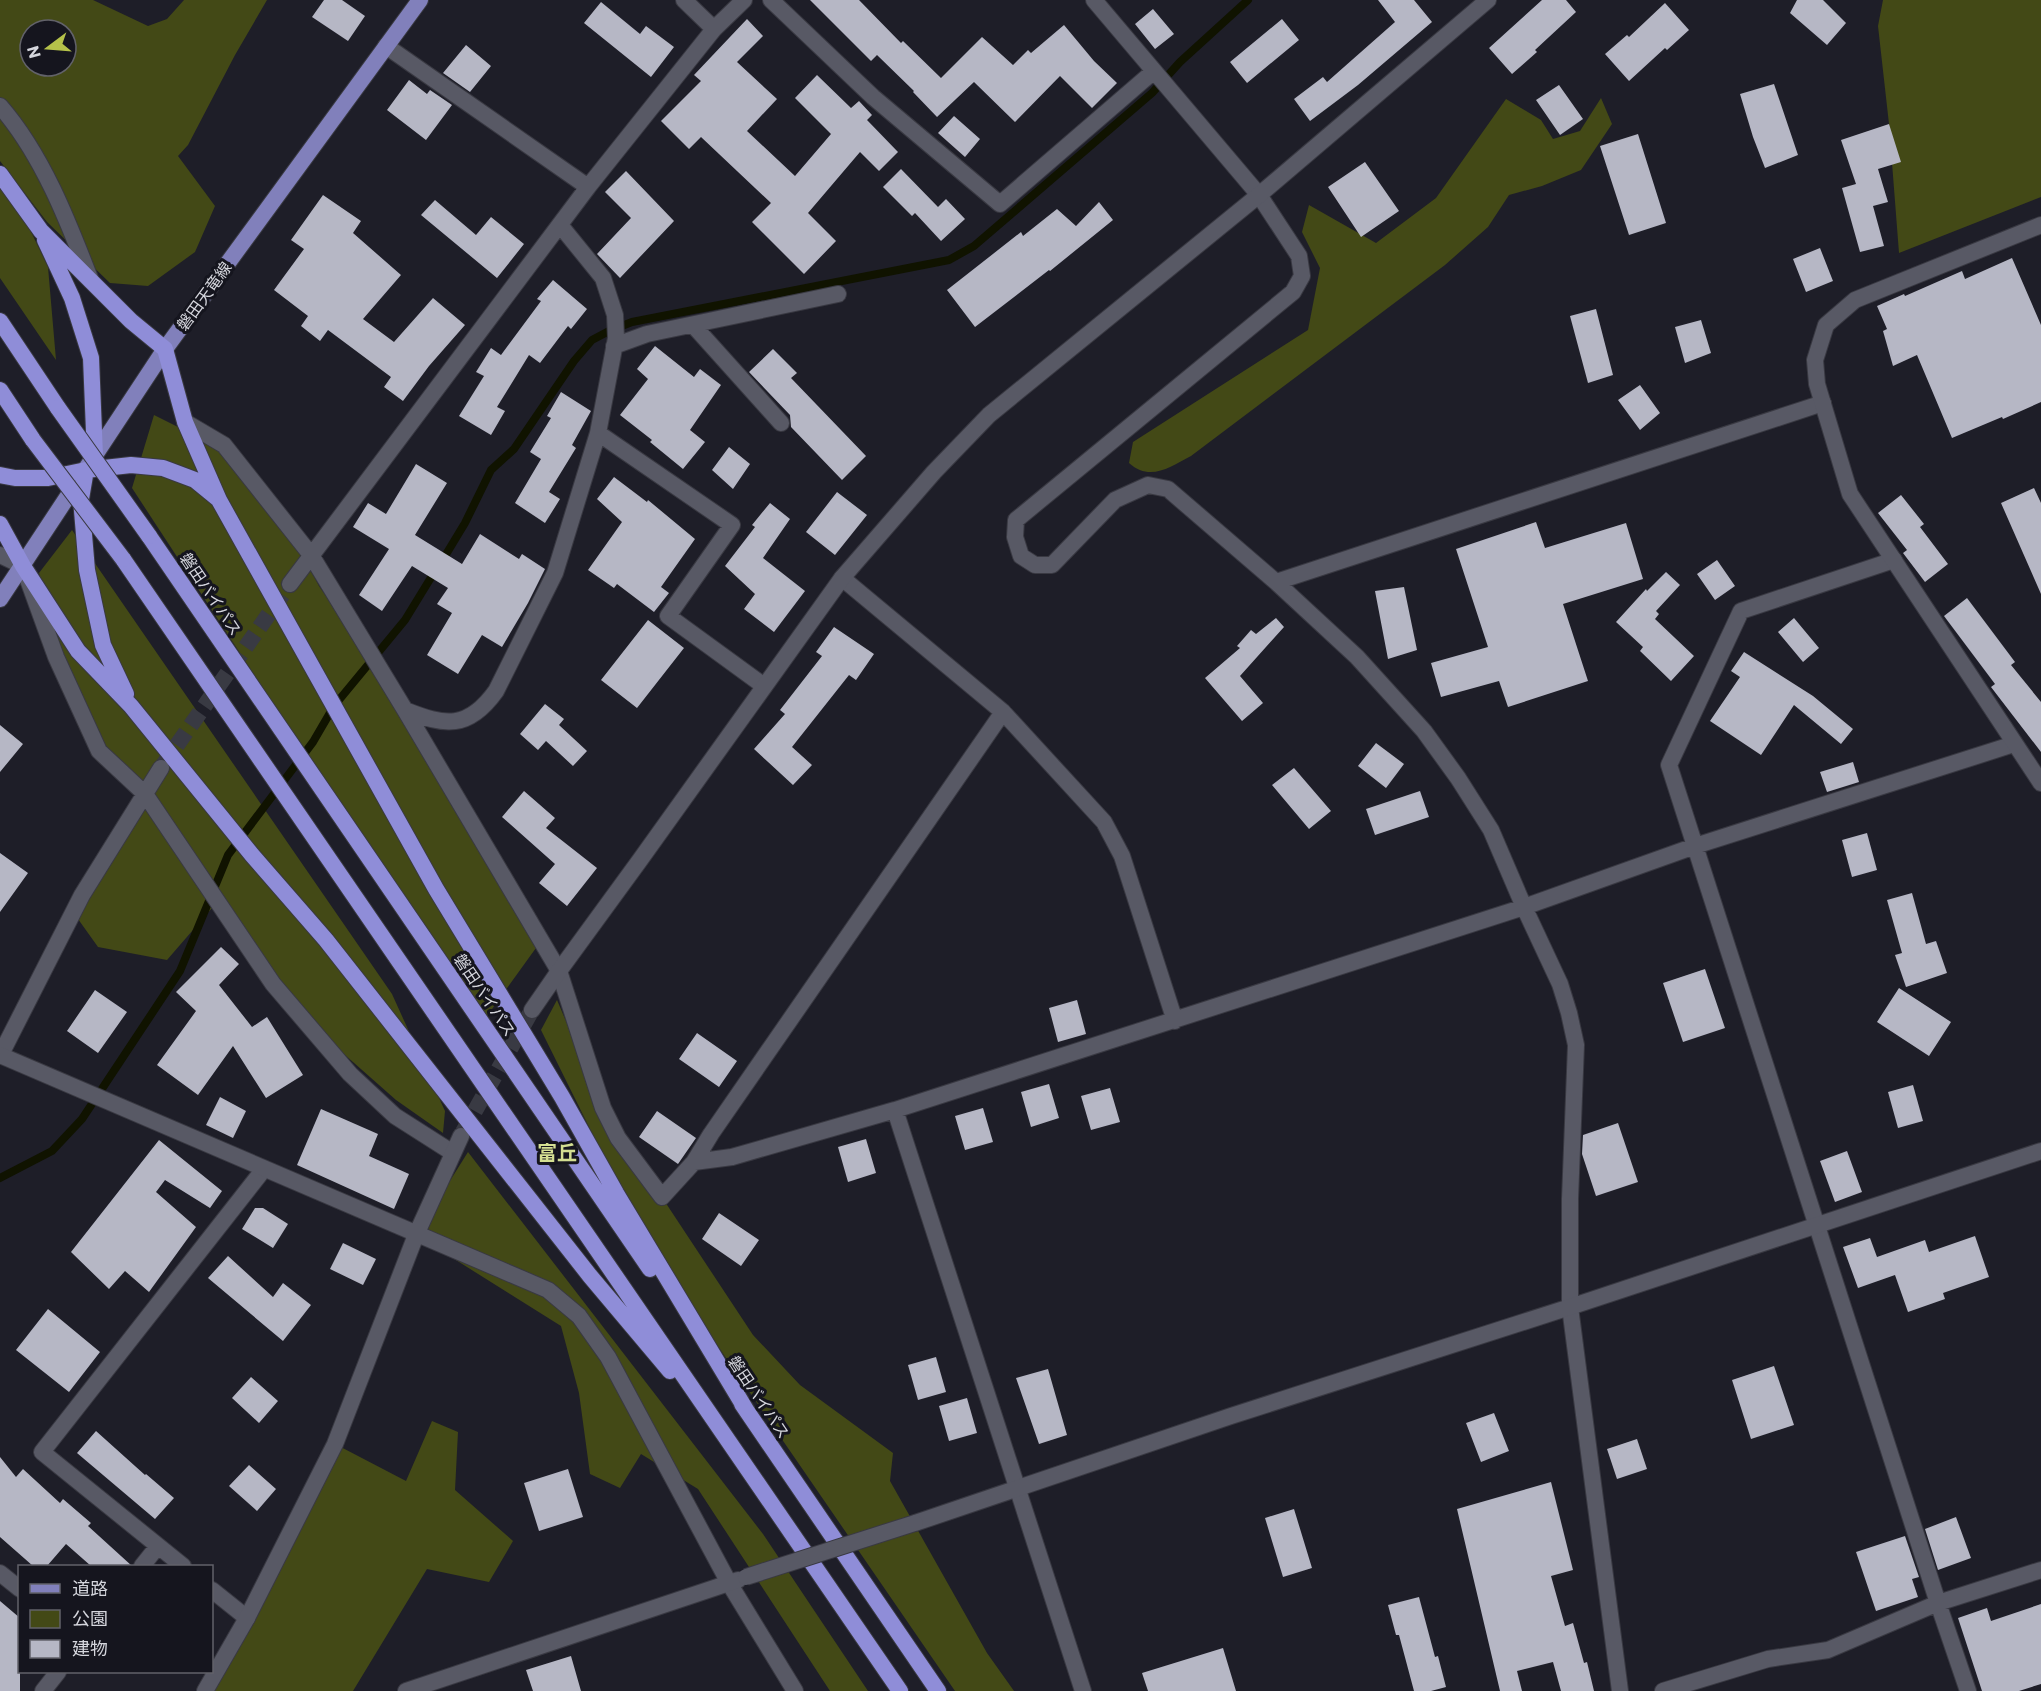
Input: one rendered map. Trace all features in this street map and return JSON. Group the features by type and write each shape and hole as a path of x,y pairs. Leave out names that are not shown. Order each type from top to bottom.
{"highway":[{"path":"0,174 41,231 131,321 165,349 185,422 219,500 436,889 562,1097 616,1193 748,1413"},
{"path":"41,231 72,298 92,358 91,463 81,499 83,544 94,610 103,645 131,706"},
{"name":"磐田バイパス","path":"0,321 938,1691"},
{"path":"0,390 33,440 123,559 900,1691"},
{"path":"0,475 15,478 48,478 91,463 163,468 195,480 219,500"},
{"path":"0,524 23,566 78,651 131,706 252,855 326,940 590,1276 729,1440"}],"main road":[{"name":"磐田天竜線","path":"0,599 165,349 420,0"}],"street":[{"path":"684,0 714,29"},
{"path":"290,584 588,187 714,29 744,0"},
{"path":"771,0 873,96 1000,204 1154,70"},
{"path":"1094,0 1259,195 1299,256 1302,276 1293,292 1016,520 1015,537 1021,556 1035,565 1052,565 1115,500 1148,485 1168,489 1276,582 1357,657 1424,730 1491,830 1560,984 1576,1045 1570,1199 1570,1307 1620,1691"},
{"path":"532,1010 842,578 934,472 989,414 1259,195 1488,0"},
{"path":"386,46 588,187"},
{"path":"0,106 20,129 69,222 91,281"},
{"path":"405,710 434,721 454,721 472,716 486,705 496,691 555,573 598,433 615,342 615,315 603,278 560,225"},
{"path":"2041,225 1855,300 1826,325 1815,360 1817,384 1850,494 2041,783"},
{"path":"615,342 838,294"},
{"path":"693,325 782,423"},
{"path":"1276,582 1823,403"},
{"path":"185,422 224,445 311,555 559,971 603,1108 618,1138 662,1197 694,1162 711,1134 1004,712"},
{"path":"598,433 732,525 668,615 764,686"},
{"path":"0,555 23,566 56,657 99,751 145,794 273,984 350,1074 395,1116 453,1153"},
{"path":"1894,560 1741,611 1669,765 1968,1691"},
{"path":"842,578 1004,712 1104,822 1122,856 1175,1021"},
{"path":"694,1162 732,1157 895,1110 1524,907 1695,846 2014,744"},
{"path":"161,768 82,895 0,1056 548,1290 579,1316 608,1357 729,1583 795,1691"},
{"path":"895,1110 1083,1691"},
{"path":"205,1691 247,1618 335,1444 416,1234 461,1136"},
{"path":"412,1690 746,1576 2041,1151"},
{"path":"182,1565 42,1452 264,1169"},
{"path":"143,1565 158,1546"},
{"path":"1663,1691 1768,1659 1828,1650 1938,1603 2041,1570"},
{"path":"0,1573 18,1587"},
{"path":"213,1591 247,1618"},
{"path":"43,1691 56,1673"}],"green space":[{"path":"0,0 93,0 148,26 167,19 184,0 267,0 188,145 178,156 215,206 195,252 148,286 110,283 47,222 0,161"},
{"path":"1883,0 2041,0 2041,197 1899,253 1889,124 1878,26"},
{"path":"1601,98 1612,124 1581,170 1542,186 1509,195 1488,227 1445,265 1191,456 1168,468 1152,472 1137,469 1129,463 1133,442 1308,330 1320,268 1302,232 1309,205 1376,243 1436,198 1506,99 1541,120 1553,139 1580,131"},
{"path":"0,176 10,188 48,267 56,360 0,278"},
{"path":"154,415 230,453 283,519 319,586 405,710 541,941 482,1023 132,488"},
{"path":"72,530 392,994 445,1111 443,1133 396,1100 302,1017 218,901 167,960 98,947 73,912 145,794 99,751 64,675 39,573"},
{"path":"557,1000 603,1108 753,1335 800,1385 893,1453 890,1481 987,1653 1014,1691 955,1691 645,1240 541,1030"},
{"path":"468,1152 763,1534 868,1691 830,1691 698,1489 641,1454 620,1488 590,1474 579,1393 561,1326 416,1235"},
{"path":"432,1421 458,1432 455,1490 513,1541 489,1582 427,1569 353,1691 205,1691 335,1444 406,1481"}],"building":[{"path":"324,0 342,0 365,16 348,41 312,17"},
{"path":"810,0 859,0 901,43 903,41 941,78 982,37 1013,65 1028,50 1031,53 1064,25 1094,61 1117,83 1092,108 1060,76 1015,122 974,82 937,117 877,55 871,61"},
{"path":"1378,0 1414,0 1432,22 1358,85 1310,121 1294,99 1323,77 1327,82 1395,22"},
{"path":"1542,0 1566,0 1576,12 1512,74 1489,48"},
{"path":"1797,0 1823,0 1846,23 1827,45 1790,13"},
{"path":"601,2 640,34 646,26 674,47 651,77 584,23"},
{"path":"1665,3 1689,30 1667,50 1665,48 1629,81 1605,54 1627,35 1629,37"},
{"path":"1153,9 1174,34 1155,49 1135,24"},
{"path":"747,19 763,36 737,62 777,99 747,131 795,176 831,134 795,98 817,75 851,108 859,101 872,115 867,120 898,152 879,171 860,152 808,213 836,241 804,274 752,222 771,203 701,137 689,149 661,121 701,81 694,75"},
{"path":"1282,19 1299,40 1247,83 1230,62"},
{"path":"466,45 491,66 470,92 443,73"},
{"path":"409,80 427,94 430,90 452,105 426,140 387,110"},
{"path":"1774,84 1798,155 1765,168 1740,94"},
{"path":"1559,85 1583,119 1560,135 1536,100"},
{"path":"954,116 980,139 965,157 938,133"},
{"path":"1889,124 1901,162 1878,169 1888,202 1873,206 1884,246 1860,252 1842,188 1856,184 1841,140"},
{"path":"1638,134 1666,223 1629,235 1600,146"},
{"path":"1365,162 1399,211 1361,237 1328,187"},
{"path":"901,169 938,207 946,199 965,219 941,241 915,213 912,216 883,187"},
{"path":"626,171 674,221 620,278 597,254 631,218 605,192"},
{"path":"323,195 361,221 353,233 401,275 363,319 394,342 433,298 465,325 429,366 403,401 384,387 391,377 328,330 320,341 301,326 308,316 274,290 304,249 291,240"},
{"path":"435,200 476,235 491,217 524,244 497,278 421,215"},
{"path":"1099,202 1113,220 975,327 947,290 1021,232 1023,236 1057,209 1076,226"},
{"path":"1820,248 1833,281 1806,292 1793,259"},
{"path":"2012,258 2041,325 2041,402 1952,438 1917,355 1893,366 1883,331 1887,329 1877,306 1962,271 1965,279"},
{"path":"553,280 587,309 571,329 568,326 540,363 529,355 497,407 505,411 491,435 459,416 484,376 476,372 491,348 501,355 541,301 537,299"},
{"path":"1596,309 1613,375 1588,383 1570,316"},
{"path":"1701,320 1711,353 1685,363 1675,327"},
{"path":"655,346 694,377 700,369 721,385 690,430 705,442 683,469 650,442 652,440 620,415 648,379 637,369"},
{"path":"773,349 797,373 791,378 866,456 842,480 791,427 790,415 749,372"},
{"path":"1640,385 1660,413 1640,430 1618,400"},
{"path":"561,392 591,411 572,445 576,448 549,492 560,499 545,523 515,503 541,459 530,452 551,418 547,416"},
{"path":"729,447 750,464 733,489 712,470"},
{"path":"416,464 447,483 415,535 462,564 480,534 519,559 522,554 545,569 502,647 482,635 458,674 427,655 452,613 437,604 448,588 412,566 382,611 359,595 389,549 353,527 368,503 386,514"},
{"path":"614,477 647,502 648,500 695,539 661,587 669,593 654,612 617,584 614,588 588,570 622,522 597,499"},
{"path":"2034,488 2041,503 2041,594 2001,503"},
{"path":"837,492 867,515 835,555 806,532"},
{"path":"1901,495 1924,524 1920,527 1948,564 1925,582 1903,553 1907,550 1878,513"},
{"path":"770,503 790,519 763,558 805,591 774,632 744,609 755,594 725,566 755,527 752,525"},
{"path":"1536,522 1545,548 1626,523 1643,579 1563,604 1588,681 1508,707 1499,681 1441,697 1431,663 1488,647 1456,549"},
{"path":"1717,560 1735,586 1715,600 1697,574"},
{"path":"1666,572 1680,585 1656,611 1659,614 1655,619 1694,656 1671,681 1640,651 1643,647 1616,622 1646,589 1647,591"},
{"path":"1404,587 1417,650 1388,659 1375,591"},
{"path":"1967,598 2015,662 2011,665 2041,702 2041,752 1991,687 1995,684 1944,616"},
{"path":"1276,618 1284,627 1240,676 1263,703 1242,721 1205,678 1240,648 1237,646 1251,630 1256,634"},
{"path":"1794,618 1819,648 1803,662 1778,632"},
{"path":"648,620 684,648 637,708 601,680"},
{"path":"834,627 874,654 856,680 849,675 792,747 812,765 793,785 754,749 785,714 780,710 822,656 816,652"},
{"path":"1744,652 1813,696 1853,729 1841,744 1794,705 1761,755 1710,721 1740,677 1731,671"},
{"path":"545,704 564,719 559,725 587,751 573,766 546,741 538,750 520,734"},
{"path":"0,725 23,744 0,772"},
{"path":"1376,743 1404,764 1386,788 1358,766"},
{"path":"1853,762 1859,782 1827,792 1820,772"},
{"path":"1294,768 1331,811 1309,829 1272,785"},
{"path":"524,791 555,818 546,828 597,868 567,906 539,883 555,864 502,817"},
{"path":"1420,791 1429,817 1375,835 1366,809"},
{"path":"1867,833 1877,870 1852,877 1842,840"},
{"path":"0,853 28,873 0,912"},
{"path":"1912,893 1926,944 1936,941 1947,973 1906,987 1895,955 1902,953 1887,900"},
{"path":"221,947 239,964 219,985 252,1027 267,1017 303,1075 266,1098 233,1046 198,1095 157,1065 196,1011 176,992"},
{"path":"1705,969 1725,1028 1683,1042 1663,983"},
{"path":"1899,988 1951,1022 1929,1056 1877,1022"},
{"path":"95,990 127,1012 98,1053 67,1031"},
{"path":"1077,1000 1086,1034 1058,1042 1049,1008"},
{"path":"697,1033 737,1061 719,1087 679,1059"},
{"path":"1049,1084 1059,1118 1031,1127 1021,1092"},
{"path":"1913,1085 1923,1121 1898,1128 1888,1092"},
{"path":"1110,1088 1120,1122 1091,1130 1081,1096"},
{"path":"220,1097 246,1111 233,1138 206,1125"},
{"path":"983,1108 993,1142 965,1150 955,1116"},
{"path":"321,1109 378,1134 369,1156 409,1174 394,1209 297,1165"},
{"path":"657,1111 696,1138 678,1164 639,1137"},
{"path":"1618,1123 1638,1182 1596,1196 1582,1154 1583,1135"},
{"path":"866,1139 876,1173 848,1182 838,1147"},
{"path":"159,1140 222,1191 210,1208 165,1180 156,1192 196,1227 149,1292 125,1271 109,1289 71,1252"},
{"path":"1847,1151 1862,1192 1835,1202 1820,1161"},
{"path":"255,1208 263,1208 288,1224 273,1248 242,1229"},
{"path":"719,1213 759,1240 741,1266 702,1239"},
{"path":"1975,1236 1989,1277 1943,1293 1945,1299 1908,1312 1895,1275 1858,1288 1843,1247 1870,1238 1877,1257 1925,1240 1929,1252"},
{"path":"343,1243 376,1259 363,1285 330,1269"},
{"path":"228,1256 273,1297 283,1283 311,1305 283,1341 208,1278"},
{"path":"48,1309 100,1352 69,1392 16,1350"},
{"path":"936,1357 946,1392 918,1400 908,1365"},
{"path":"1774,1366 1794,1425 1751,1439 1732,1380"},
{"path":"1048,1369 1067,1435 1039,1444 1016,1378"},
{"path":"251,1377 278,1401 259,1423 232,1398"},
{"path":"967,1398 977,1433 949,1441 939,1406"},
{"path":"1494,1413 1509,1451 1481,1462 1466,1423"},
{"path":"96,1431 174,1498 155,1519 77,1453"},
{"path":"1637,1439 1647,1469 1617,1479 1607,1449"},
{"path":"0,1457 16,1477 23,1469 60,1503 63,1499 91,1523 88,1526 131,1565 90,1565 66,1544 48,1565 32,1565 0,1537"},
{"path":"249,1465 276,1489 257,1511 229,1486"},
{"path":"568,1469 583,1517 539,1531 524,1483"},
{"path":"1551,1482 1573,1570 1551,1576 1565,1626 1573,1623 1584,1663 1587,1662 1594,1691 1561,1691 1553,1662 1517,1671 1522,1691 1500,1691 1457,1509"},
{"path":"1294,1509 1312,1568 1283,1577 1265,1518"},
{"path":"1956,1517 1971,1558 1938,1570 1925,1529"},
{"path":"1905,1536 1919,1577 1912,1579 1918,1597 1876,1611 1856,1552"},
{"path":"1419,1597 1435,1657 1438,1656 1446,1687 1431,1691 1414,1691 1399,1635 1396,1635 1388,1605"},
{"path":"0,1601 18,1616 20,1691 0,1691"},
{"path":"2041,1604 2041,1684 2019,1691 1982,1691 1958,1618 1987,1608 1991,1621"},
{"path":"1223,1648 1236,1691 1148,1691 1142,1673"},
{"path":"571,1656 581,1691 533,1691 526,1670"}],"waterway":[{"path":"442,561 465,523 491,470 514,449 574,361 592,340 632,322 949,260 974,246 1152,93 1180,62 1248,0"},
{"path":"0,1178 52,1151 82,1119 180,971 228,855 313,742 334,706 405,620 435,571"}],"tunnel":[{"path":"163,765 290,584"},
{"path":"463,1132 532,1010"}],"district":[{"name":"富丘","path":"557,1153"}]}
